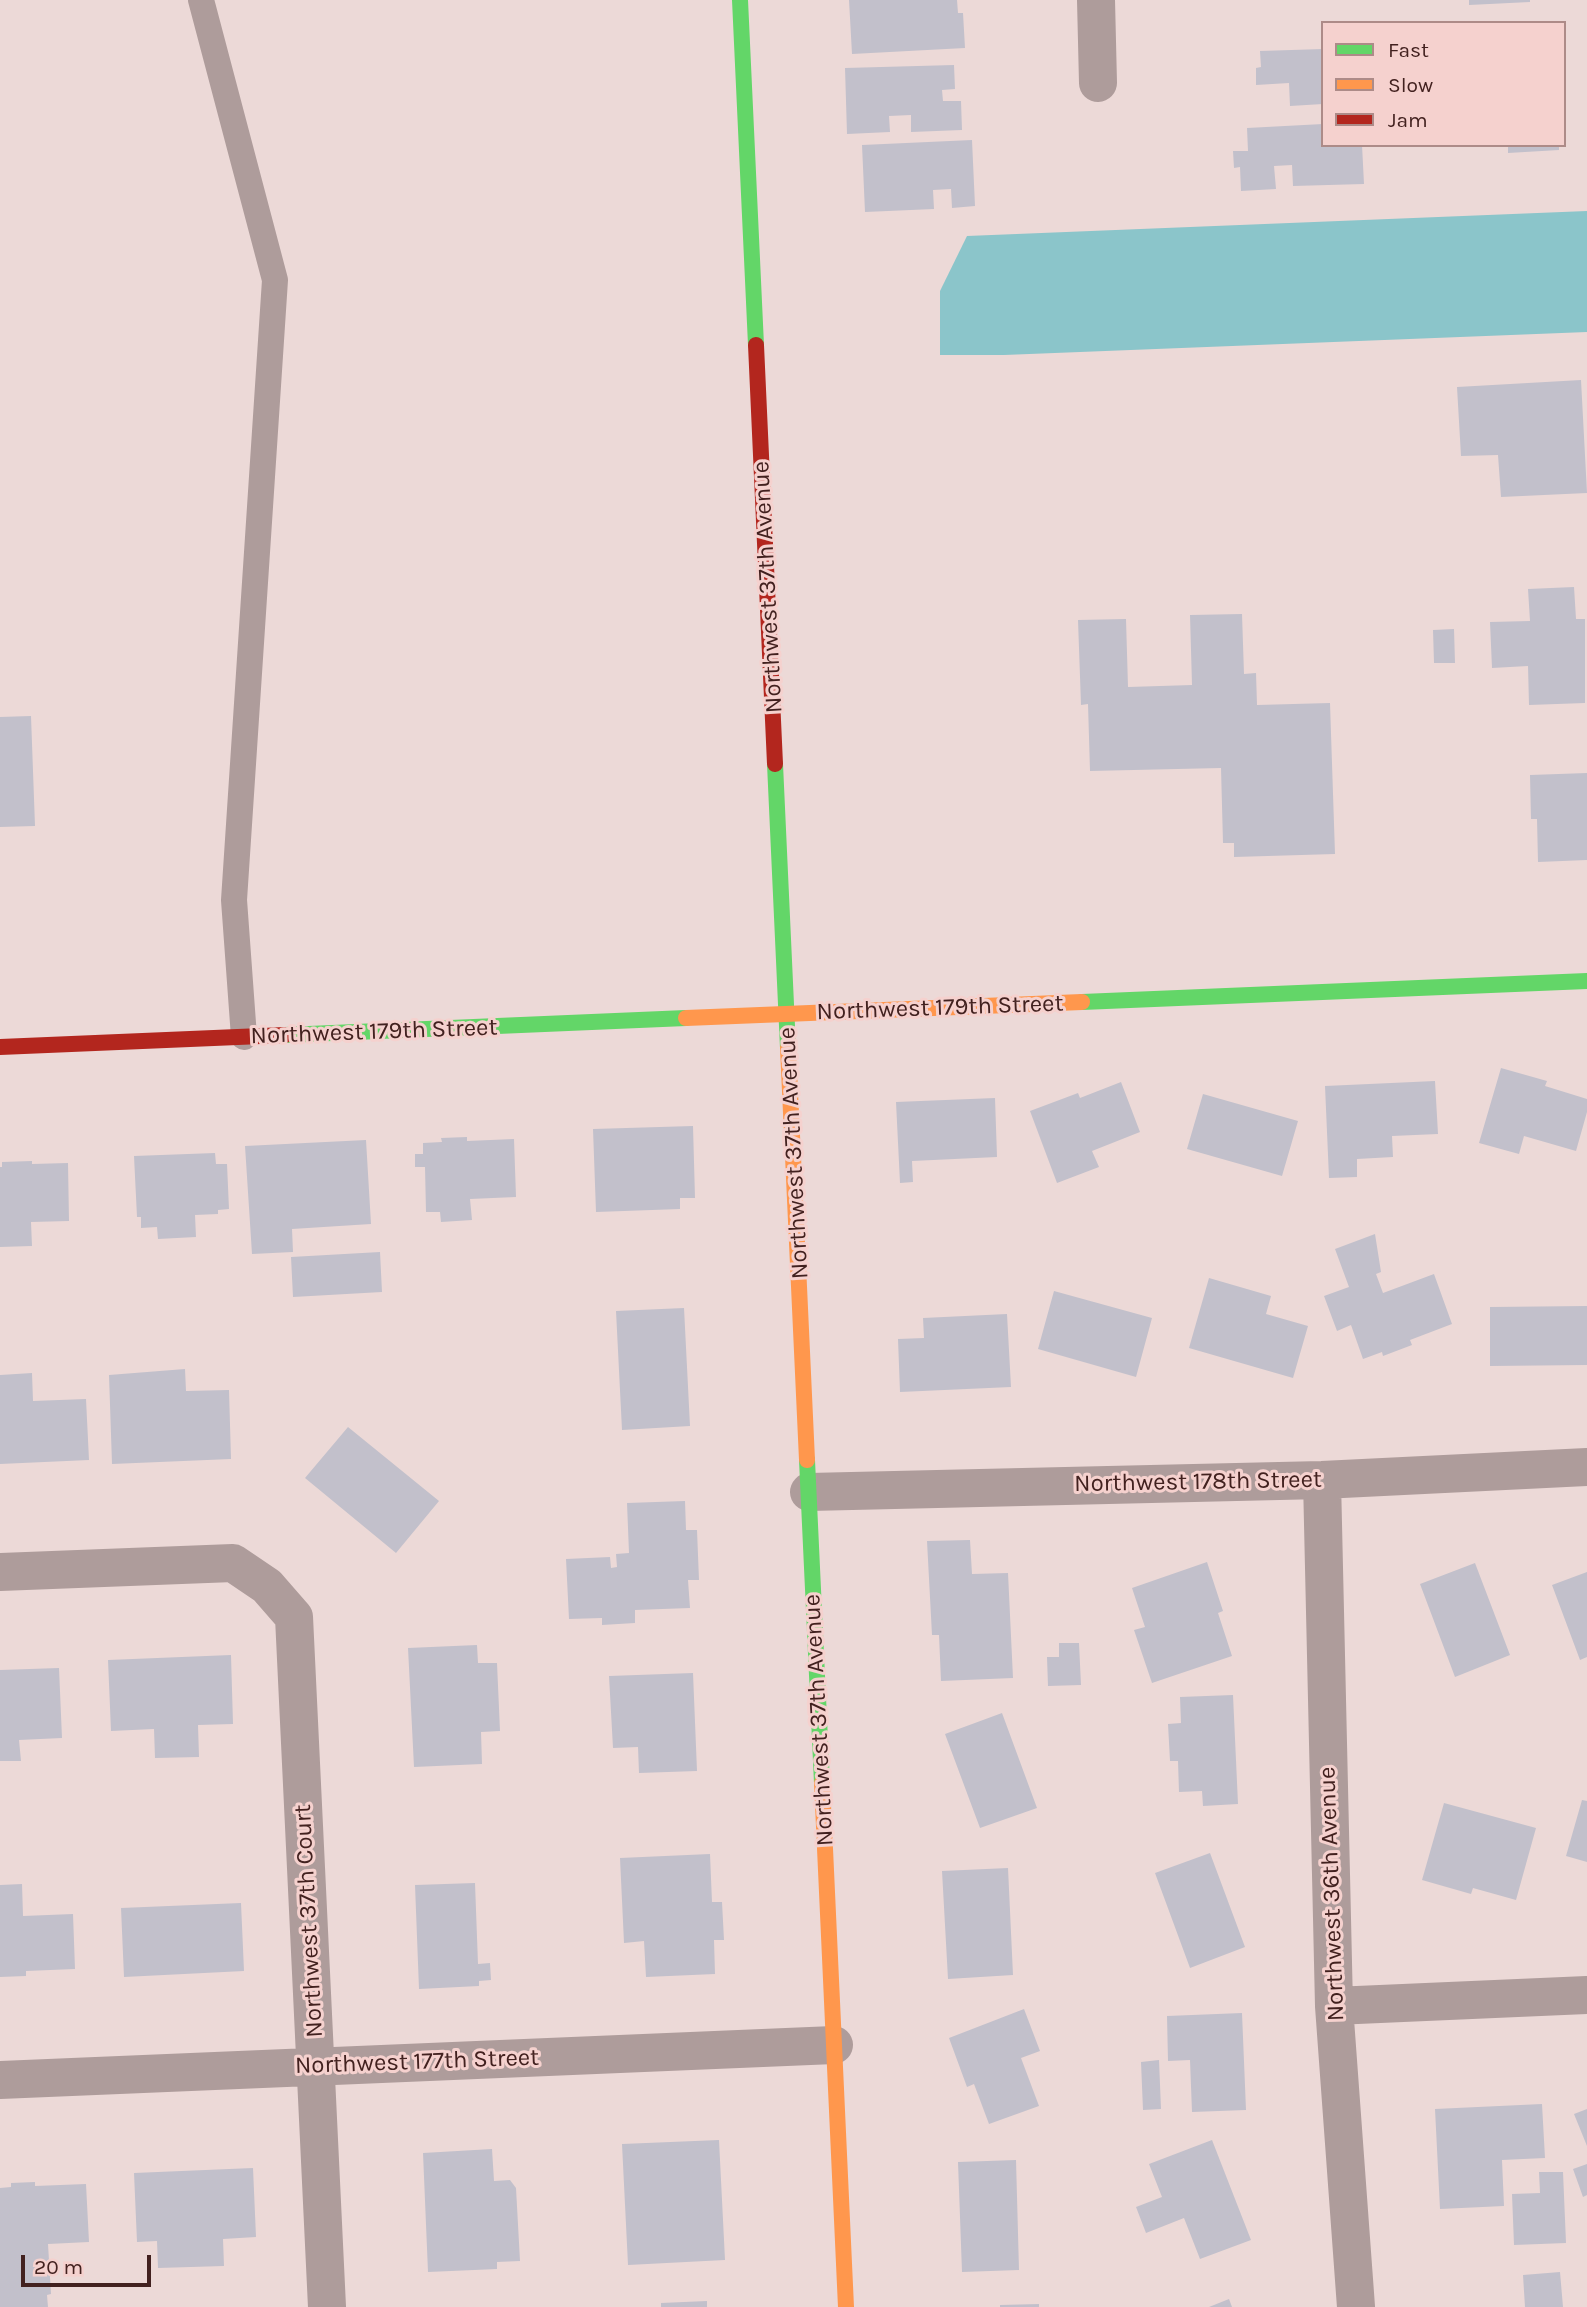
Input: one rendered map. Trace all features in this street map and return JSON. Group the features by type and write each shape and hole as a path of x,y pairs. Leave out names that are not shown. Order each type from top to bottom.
{"main road":[{"name":"Northwest 37th Avenue","path":"740,0 846,2307"},
{"name":"Northwest 179th Street","path":"0,1047 1587,981"}],"street":[{"path":"1096,0 1098,83"},
{"name":"Northwest 178th Street","path":"809,1492 1322,1480 1587,1467"},
{"name":"Northwest 36th Avenue","path":"1322,1480 1334,2006 1356,2307"},
{"name":"Northwest 37th Court","path":"0,1572 233,1563 267,1586 294,1617 327,2307"},
{"path":"1334,2006 1587,1995"},
{"name":"Northwest 177th Street","path":"0,2080 834,2045"}],"lane":[{"path":"201,0 275,280 234,900 244,1037"}],"water":[{"path":"1587,211 1587,332 1004,355 940,355 940,291 967,236"}],"building":[{"path":"849,0 957,0 958,13 963,13 965,48 852,54"},
{"path":"1469,0 1530,0 1530,2 1469,5"},
{"path":"1321,49 1321,104 1290,106 1289,83 1256,85 1256,68 1261,67 1260,51"},
{"path":"954,65 955,89 942,90 943,101 961,101 962,130 911,132 911,115 889,116 890,132 847,134 845,68"},
{"path":"1321,124 1321,147 1362,147 1364,184 1293,186 1292,165 1274,166 1276,189 1241,191 1240,167 1234,168 1233,151 1248,151 1247,128"},
{"path":"972,140 975,206 952,208 951,189 933,190 934,209 865,212 862,145"},
{"path":"1508,147 1559,147 1559,150 1508,153"},
{"path":"1581,380 1587,493 1501,497 1498,455 1461,456 1457,387"},
{"path":"1574,587 1576,619 1585,619 1585,703 1529,705 1528,666 1492,668 1490,622 1530,621 1528,589"},
{"path":"1242,614 1244,674 1256,673 1257,705 1330,703 1335,854 1234,857 1234,843 1223,843 1221,768 1090,771 1088,704 1081,705 1078,620 1126,619 1128,687 1192,685 1190,615"},
{"path":"1454,629 1455,663 1434,663 1433,630"},
{"path":"31,716 35,826 0,827 0,717"},
{"path":"1587,773 1587,860 1538,862 1537,819 1531,819 1530,775"},
{"path":"1501,1068 1547,1081 1545,1086 1587,1099 1587,1112 1576,1151 1524,1136 1519,1154 1479,1143"},
{"path":"1435,1081 1438,1134 1392,1136 1393,1157 1357,1159 1357,1177 1329,1178 1325,1086"},
{"path":"1121,1082 1140,1132 1092,1151 1099,1167 1057,1183 1030,1111 1078,1093 1080,1098"},
{"path":"1203,1094 1298,1121 1282,1176 1187,1149"},
{"path":"995,1098 997,1157 912,1161 913,1182 900,1183 896,1102"},
{"path":"693,1126 695,1198 680,1198 680,1209 596,1212 593,1129"},
{"path":"467,1137 467,1141 514,1139 516,1197 470,1199 472,1220 441,1222 440,1212 426,1212 425,1167 415,1167 415,1154 423,1154 423,1143 442,1142 441,1138"},
{"path":"366,1140 371,1224 292,1229 293,1252 252,1254 245,1146"},
{"path":"215,1153 216,1164 227,1164 229,1209 218,1210 218,1214 195,1215 196,1237 158,1239 157,1227 141,1228 141,1217 137,1217 134,1156"},
{"path":"32,1161 32,1164 68,1163 69,1221 31,1222 32,1246 0,1247 0,1167 2,1162"},
{"path":"1375,1234 1381,1272 1376,1274 1383,1293 1434,1274 1452,1324 1410,1340 1412,1345 1383,1356 1382,1352 1363,1359 1351,1325 1337,1331 1324,1296 1349,1287 1335,1249"},
{"path":"380,1252 382,1292 293,1297 291,1257"},
{"path":"1209,1278 1271,1296 1266,1314 1308,1326 1293,1378 1189,1348"},
{"path":"1054,1291 1152,1318 1136,1377 1038,1349"},
{"path":"1587,1306 1587,1365 1490,1366 1490,1307"},
{"path":"684,1308 690,1426 622,1430 616,1311"},
{"path":"1007,1314 1011,1387 900,1392 898,1339 924,1338 923,1318"},
{"path":"185,1369 186,1391 229,1390 231,1459 112,1464 109,1375"},
{"path":"32,1373 33,1401 86,1399 89,1460 0,1464 0,1375"},
{"path":"348,1427 439,1501 396,1553 305,1478"},
{"path":"685,1501 686,1530 697,1530 699,1580 688,1580 690,1608 635,1610 635,1623 602,1625 602,1618 569,1619 566,1559 610,1557 611,1568 617,1567 616,1554 629,1553 627,1503"},
{"path":"970,1540 972,1574 1008,1573 1013,1678 941,1681 939,1635 932,1635 927,1541"},
{"path":"1207,1562 1223,1611 1218,1613 1232,1656 1152,1683 1134,1630 1145,1627 1132,1588"},
{"path":"1475,1563 1510,1655 1455,1677 1420,1584"},
{"path":"1587,1572 1587,1657 1580,1660 1552,1585"},
{"path":"1059,1643 1079,1643 1081,1685 1048,1686 1047,1657 1059,1657"},
{"path":"477,1645 478,1663 497,1663 500,1731 481,1732 482,1764 414,1767 408,1648"},
{"path":"231,1655 233,1724 198,1725 199,1757 155,1758 154,1729 111,1731 108,1660"},
{"path":"59,1668 62,1738 19,1740 21,1761 0,1761 0,1670"},
{"path":"693,1673 697,1771 639,1773 638,1747 613,1748 609,1676"},
{"path":"1233,1695 1238,1804 1203,1806 1202,1791 1179,1792 1178,1761 1170,1761 1168,1724 1181,1723 1180,1697"},
{"path":"1002,1713 1037,1808 980,1828 945,1734"},
{"path":"1582,1800 1587,1801 1587,1862 1566,1856"},
{"path":"1444,1803 1536,1828 1516,1900 1473,1888 1471,1894 1422,1880"},
{"path":"1210,1853 1245,1947 1190,1968 1155,1873"},
{"path":"710,1854 712,1902 722,1902 724,1940 714,1940 715,1974 646,1977 644,1941 624,1943 620,1858"},
{"path":"1008,1868 1013,1975 948,1979 942,1871"},
{"path":"475,1883 478,1964 490,1963 491,1980 479,1981 479,1986 419,1989 415,1885"},
{"path":"22,1884 23,1916 73,1914 75,1969 26,1971 26,1976 0,1977 0,1885"},
{"path":"241,1903 244,1971 124,1977 121,1908"},
{"path":"1024,2009 1040,2051 1021,2058 1039,2106 989,2124 974,2084 967,2087 949,2038"},
{"path":"1242,2013 1246,2110 1192,2112 1190,2060 1168,2061 1167,2016"},
{"path":"1159,2060 1161,2109 1143,2110 1141,2062"},
{"path":"1542,2104 1545,2158 1502,2160 1504,2206 1440,2209 1435,2109"},
{"path":"1587,2109 1587,2146 1574,2114"},
{"path":"719,2140 725,2260 628,2265 622,2144"},
{"path":"1212,2140 1251,2240 1200,2259 1184,2218 1146,2233 1136,2207 1162,2197 1149,2164"},
{"path":"492,2149 494,2181 510,2180 516,2188 520,2261 497,2262 497,2269 428,2272 423,2153"},
{"path":"1016,2160 1019,2270 962,2272 958,2162"},
{"path":"1587,2164 1587,2195 1583,2197 1573,2169"},
{"path":"253,2168 256,2237 223,2239 224,2266 158,2268 157,2241 137,2242 134,2173"},
{"path":"1539,2172 1563,2172 1566,2243 1514,2245 1512,2194 1540,2193"},
{"path":"35,2182 35,2186 86,2184 89,2242 48,2244 51,2294 47,2295 48,2307 0,2307 0,2188 11,2187 11,2183"},
{"path":"1560,2272 1563,2307 1525,2307 1523,2275"},
{"path":"1229,2299 1232,2307 1209,2307"},
{"path":"707,2301 707,2307 661,2307 661,2303"},
{"path":"1039,2304 1039,2307 1000,2307 1000,2305"}],"traffic: fast":[{"path":"740,0 756,345"},
{"path":"775,764 788,1048"},
{"path":"1082,1002 1587,981"},
{"path":"285,1035 686,1018"},
{"path":"807,1460 822,1783"}],"traffic: slow":[{"path":"686,1018 1082,1002"},
{"path":"788,1048 807,1460"},
{"path":"822,1783 846,2307"}],"traffic: jam":[{"path":"756,345 775,764"},
{"path":"0,1047 285,1035"}]}
